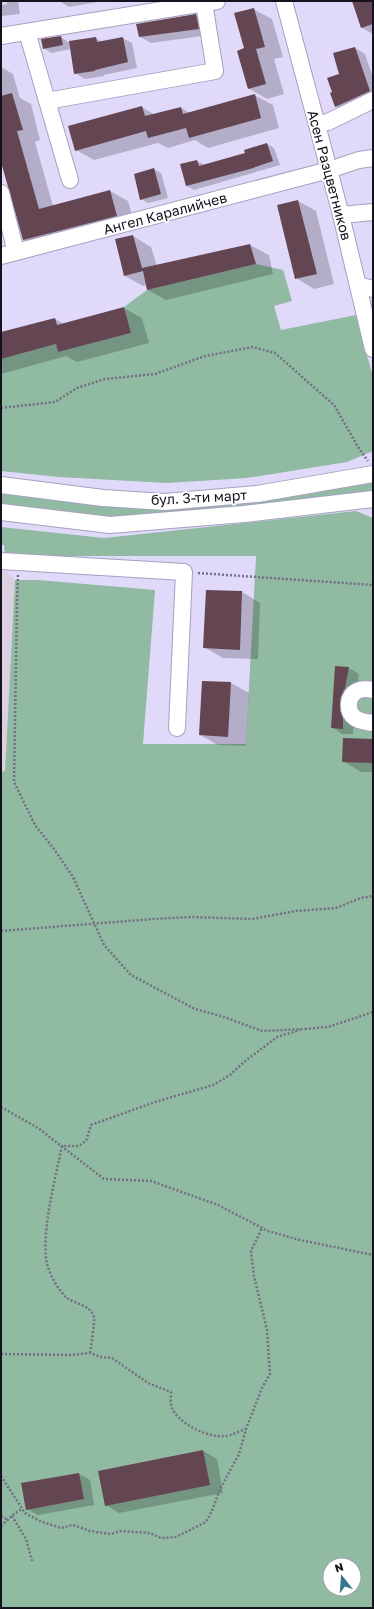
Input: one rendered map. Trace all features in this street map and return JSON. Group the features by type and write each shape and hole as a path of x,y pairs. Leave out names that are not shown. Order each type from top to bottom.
{"street":[{"name":"Асен Разцветников","path":"284,1 341,215 373,346"},
{"path":"1,36 210,2 215,71 47,102"},
{"path":"27,32 70,180"},
{"path":"317,124 328,122 373,100"},
{"name":"Ангел Каралийчев","path":"9,254 329,170 359,160 373,158"},
{"path":"1,193 9,254"},
{"path":"341,215 373,212"},
{"path":"358,285 373,289"},
{"name":"бул. 3-ти март","path":"1,485 103,498 165,502 257,494 368,467"},
{"name":"бул. 3-ти март","path":"1,512 110,525 244,514 373,499"},
{"path":"1,561 184,572 177,728"},
{"path":"373,690 366,689 357,691 351,697 349,706 352,715 359,721 373,723"}],"path":[{"path":"1,408 55,402 78,388 105,379 155,374 205,356 253,346 275,353 334,405 368,467 373,460"},
{"path":"19,562 14,782 35,825 73,877 104,945 131,975 195,1010 224,1017 262,1031 328,1027 373,1012"},
{"path":"184,572 373,585"},
{"path":"1,931 192,917 252,919 296,911 336,908 361,898 373,896"},
{"path":"62,1146 79,1146 86,1141 91,1125 155,1102 213,1085 230,1075 244,1062 277,1037 304,1029"},
{"path":"1,1107 38,1128 104,1179 151,1181 218,1205 268,1231 300,1240 373,1255"},
{"path":"62,1146 48,1222 45,1250 48,1267 55,1282 67,1298 89,1309 94,1317 90,1353"},
{"path":"1,1476 25,1513 40,1521 61,1528 73,1525 90,1531 111,1534 120,1531 150,1532 160,1538 176,1537 206,1522 212,1511 220,1489 239,1454 246,1429 262,1388 270,1374 267,1330 254,1276 251,1251 262,1228"},
{"path":"1,1354 71,1355 90,1353 112,1358 148,1383 170,1392 172,1407 179,1417 192,1427 205,1434 225,1436 246,1429"},
{"path":"1,1526 22,1508"},
{"path":"1,1516 8,1520"},
{"path":"12,1516 26,1539 32,1561"}],"shaded area":[{"path":"1,571 6,572 15,580 5,772 1,772"}],"green space":[{"path":"256,264 283,270 292,301 274,306 281,330 356,315 373,376 373,451 347,462 247,478 167,483 59,477 1,471 1,359 56,344 58,352 131,333 124,307 147,290"},
{"path":"373,478 373,499 110,525 1,512 1,485 165,502"},
{"path":"356,511 373,518 373,1608 1,1608 1,772 5,771 15,580 38,580 155,590 143,744 246,744 256,556 40,556 5,554 4,545 1,545 1,527 104,538"}],"building":[{"path":"352,1 373,1 373,24 361,28"},
{"path":"254,8 265,47 256,49 266,84 248,89 237,51 244,48 234,13"},
{"path":"196,14 199,29 139,37 136,24"},
{"path":"61,36 63,45 43,49 41,39"},
{"path":"96,37 97,42 123,37 128,62 95,71 74,74 69,41"},
{"path":"355,47 370,91 335,107 327,78 339,74 333,53"},
{"path":"12,93 23,130 17,131 39,209 110,190 117,216 23,240 1,162 1,96"},
{"path":"255,94 261,118 189,138 186,128 148,138 146,131 75,151 68,126 142,106 145,116 181,107 183,114"},
{"path":"267,143 273,161 250,169 186,186 180,164 197,160 199,166 245,153 244,150"},
{"path":"154,168 161,194 140,200 134,174"},
{"path":"298,200 317,274 295,279 277,205"},
{"path":"133,235 142,268 250,244 256,264 147,290 143,271 124,276 115,239"},
{"path":"124,307 131,333 58,352 56,344 1,359 1,332 55,318 57,325"},
{"path":"206,590 242,591 240,650 203,648"},
{"path":"335,666 349,667 345,688 340,702 343,729 331,728"},
{"path":"202,681 231,682 228,737 199,735"},
{"path":"343,738 373,739 373,763 342,762"},
{"path":"203,1450 210,1485 105,1506 98,1471"},
{"path":"79,1473 84,1499 26,1510 21,1483"}]}
